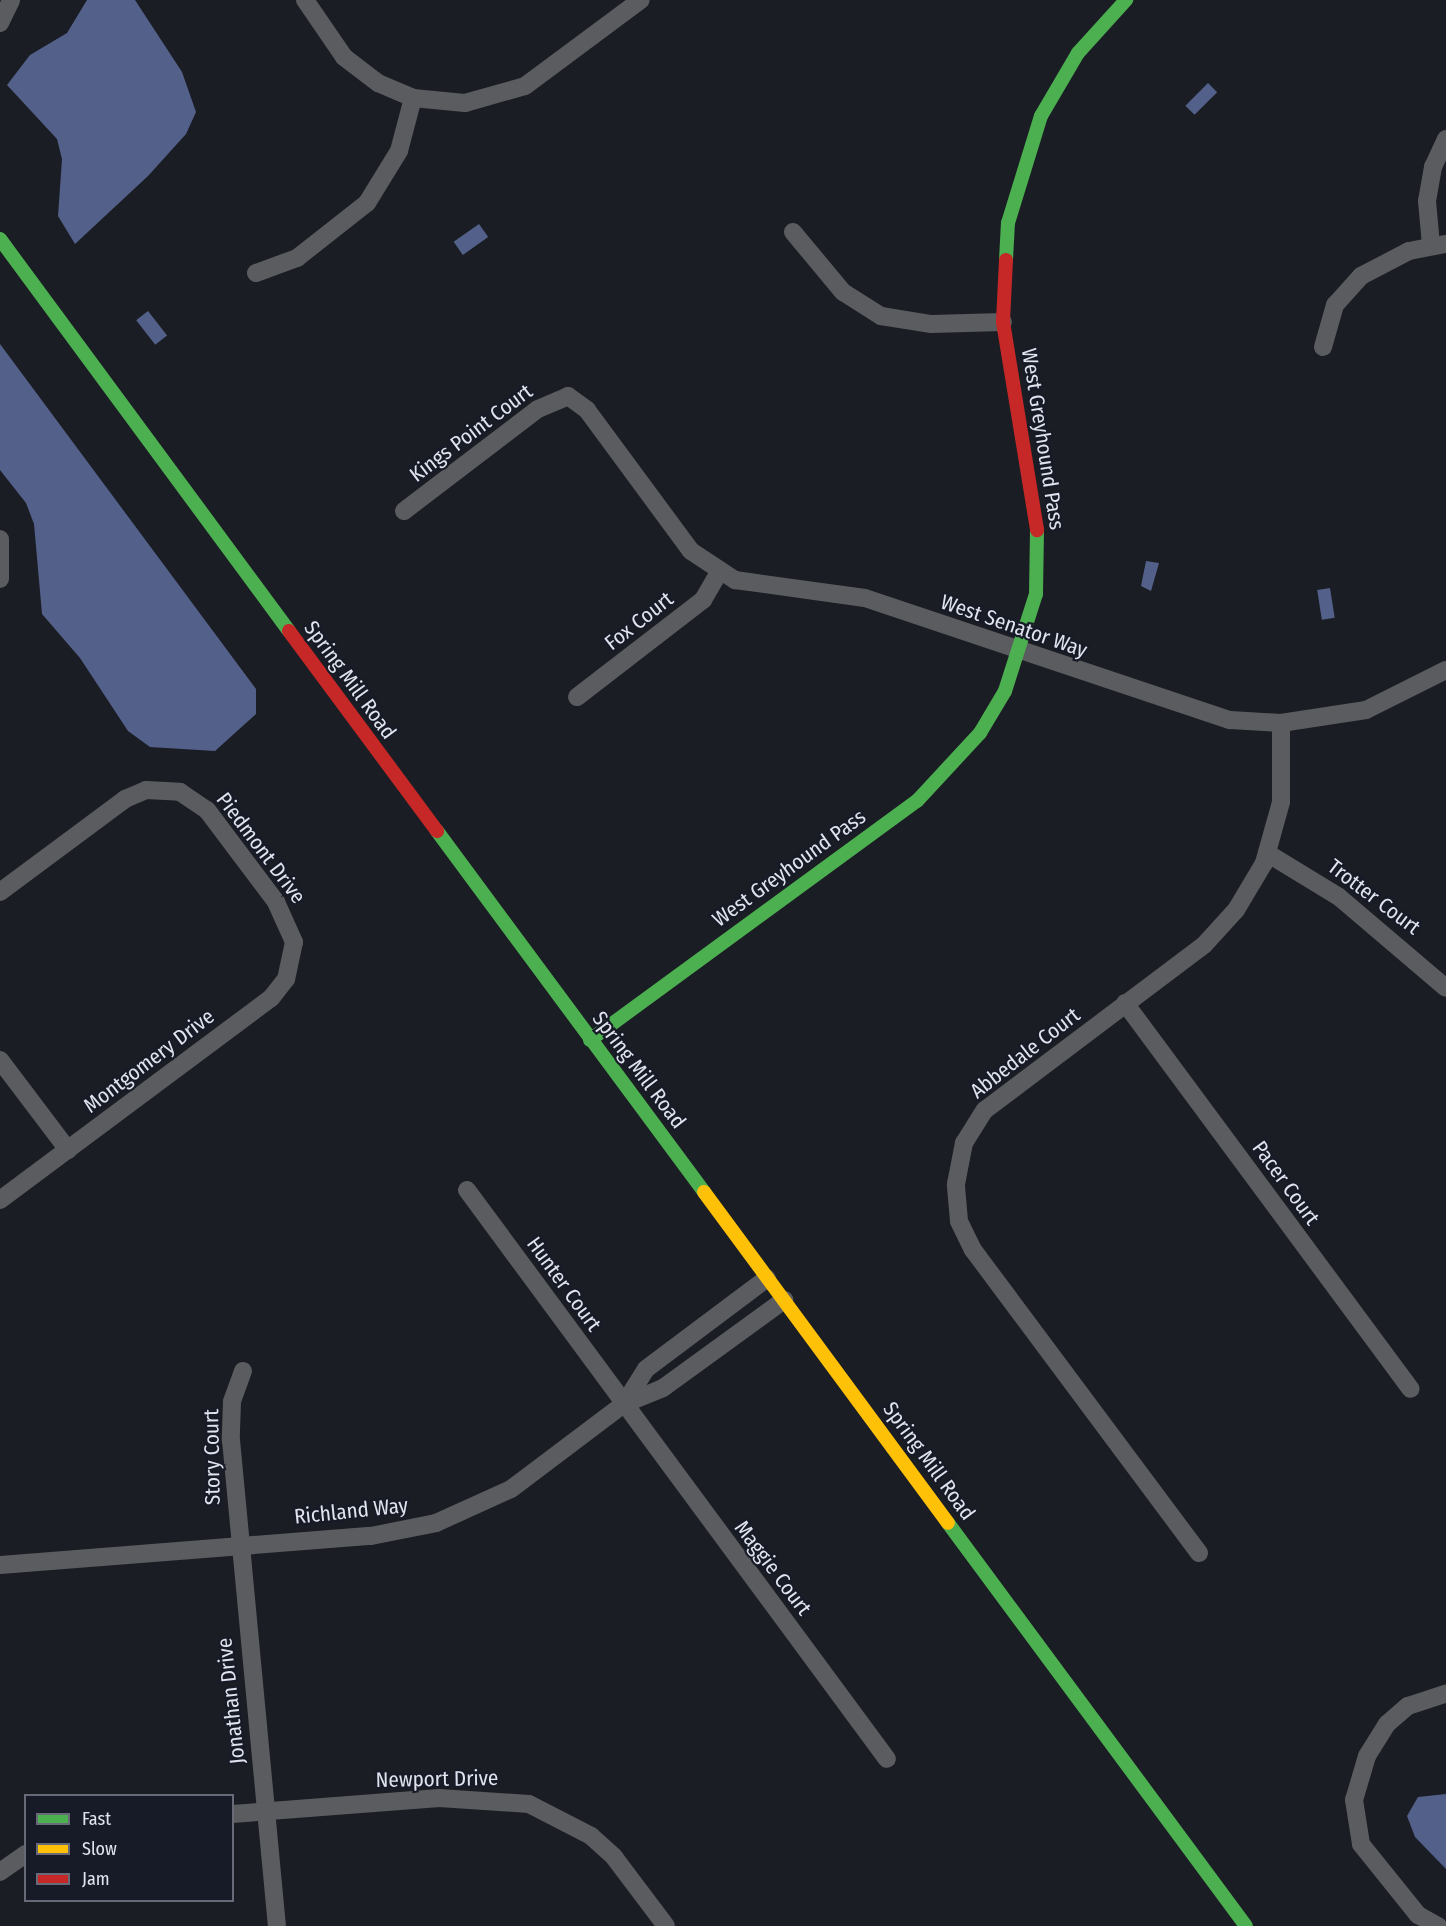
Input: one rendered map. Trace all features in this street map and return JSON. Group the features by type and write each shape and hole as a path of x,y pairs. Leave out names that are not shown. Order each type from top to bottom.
{"street":[{"path":"0,23 11,0"},
{"path":"305,0 344,57 378,83 413,98 465,103 509,93 641,0"},
{"name":"West Greyhound Pass","path":"590,1040 940,781 980,733 1021,652 1040,551 1003,322 1008,223 1026,153 1078,53 1126,0"},
{"path":"256,273 297,258 367,203 399,151 413,98"},
{"path":"1323,346 1335,305 1348,288 1391,258 1438,244 1426,201 1433,167 1446,139"},
{"path":"793,232 843,292 881,316 931,324 1003,322"},
{"name":"Spring Mill Road","path":"0,239 1246,1926"},
{"name":"Kings Point Court","path":"404,511 554,399 578,400 615,448"},
{"name":"West Senator Way","path":"615,448 691,551 719,573 753,585 866,598 1202,714 1281,723 1366,710 1446,670"},
{"path":"0,539 0,579"},
{"name":"Fox Court","path":"577,697 703,600 719,573"},
{"name":"Abbedale Court","path":"1199,1553 973,1250 956,1202 964,1143 985,1110 1218,931 1252,886 1267,852 1281,802 1281,723"},
{"name":"Piedmont Drive","path":"0,892 125,799 146,790 180,792 207,810 276,902 293,938"},
{"name":"Trotter Court","path":"1267,852 1339,897 1446,988"},
{"name":"Montgomery Drive","path":"0,1200 272,998 286,979 293,938"},
{"name":"Pacer Court","path":"1125,1004 1410,1389"},
{"path":"0,1060 68,1150"},
{"name":"Hunter Court","path":"467,1190 624,1404"},
{"path":"624,1404 646,1369 767,1278"},
{"name":"Richland Way","path":"0,1565 238,1543 371,1536 436,1523 511,1489 624,1404 663,1388 784,1300"},
{"name":"Story Court","path":"238,1543 230,1417 243,1371"},
{"name":"Maggie Court","path":"624,1404 887,1759"},
{"name":"Jonathan Drive","path":"238,1543 277,1926"},
{"path":"1438,1926 1418,1915 1365,1851 1355,1829 1354,1800 1367,1756 1387,1724 1408,1706 1446,1694"},
{"name":"Newport Drive","path":"234,1814 439,1798 529,1804 591,1836 614,1857 666,1926"},
{"path":"0,1872 24,1855"}],"water":[{"path":"87,0 135,0 182,72 196,112 186,134 148,176 75,244 58,216 62,159 57,139 7,85 30,55 67,33"},
{"path":"1208,83 1217,92 1195,115 1185,106"},
{"path":"479,224 488,237 463,255 454,242"},
{"path":"148,311 167,335 155,345 136,320"},
{"path":"0,344 256,689 256,714 215,751 150,747 128,731 80,658 42,614 34,524 26,503 0,470"},
{"path":"1146,561 1159,563 1151,591 1141,586"},
{"path":"1330,588 1335,618 1322,620 1317,590"},
{"path":"1446,1794 1446,1869 1415,1837 1407,1816 1418,1797"}],"traffic: fast":[{"path":"1006,260 1008,223 1041,116 1078,53 1126,0"},
{"path":"0,239 289,631"},
{"path":"590,1040 917,801 980,733 1005,691 1036,594 1037,530"},
{"path":"437,831 704,1192"},
{"path":"948,1523 1246,1926"}],"traffic: slow":[{"path":"704,1192 948,1523"}],"traffic: jam":[{"path":"1006,260 1003,322 1037,530"},
{"path":"289,631 437,831"}]}
